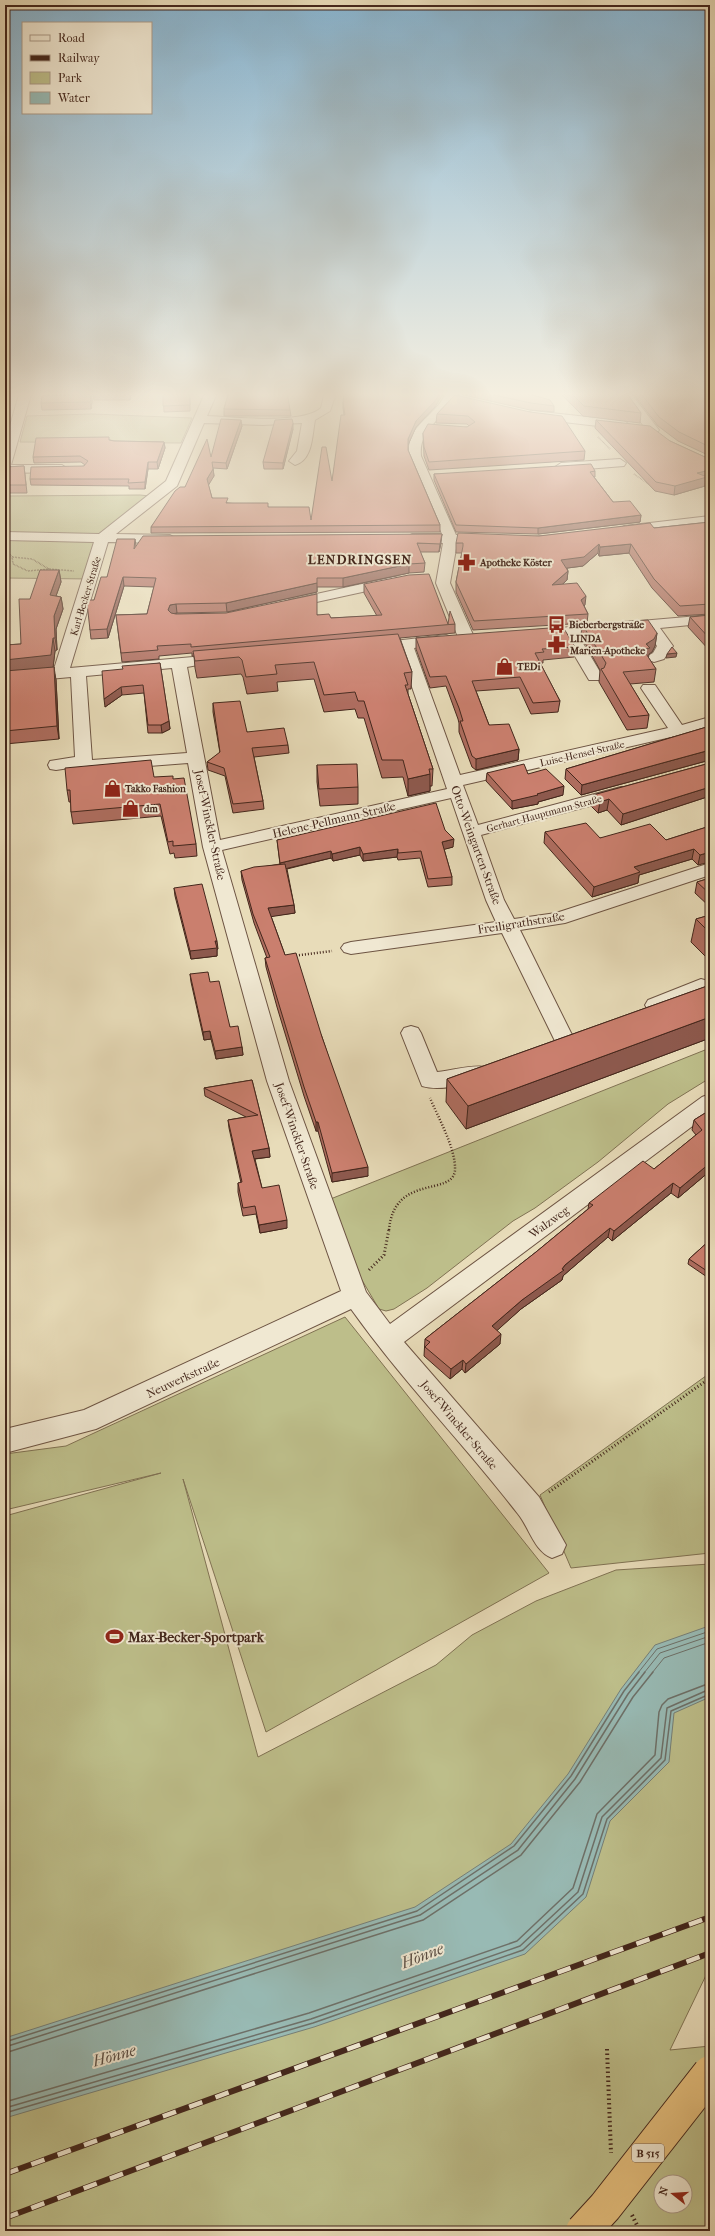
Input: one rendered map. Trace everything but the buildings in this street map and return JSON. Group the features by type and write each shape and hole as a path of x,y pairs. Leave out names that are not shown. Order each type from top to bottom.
{"main road":[{"name":"B 515","path":"583,2231 615,2194 710,2073"}],"street":[{"path":"102,538 159,495"},
{"path":"432,495 450,538 443,577 447,594 466,637"},
{"path":"614,531 710,520"},
{"path":"5,536 181,540"},
{"name":"Karl-Becker-Straße","path":"61,673 102,538"},
{"path":"395,538 498,539"},
{"path":"427,576 443,577"},
{"path":"277,607 410,578"},
{"path":"520,635 710,619"},
{"path":"650,624 665,646 660,656 654,656"},
{"path":"568,631 595,677"},
{"path":"358,648 466,637 481,637"},
{"name":"Otto-Weingarten-Straße","path":"404,644 488,883 506,925 571,1036 543,1047"},
{"path":"5,678 210,661"},
{"name":"Josef-Winckler-Straße","path":"179,663 212,847 278,1081 352,1289 387,1340 529,1506 552,1546"},
{"path":"78,672 84,766 196,757"},
{"path":"650,688 678,730"},
{"name":"Luise-Hensel-Straße","path":"454,787 710,722"},
{"path":"56,765 84,761"},
{"name":"Helene-Pellmann-Straße","path":"212,847 454,787"},
{"name":"Gerhart-Hauptmann-Straße","path":"470,833 638,787"},
{"name":"Freiligrathstraße","path":"351,948 506,925 558,919 710,869"},
{"path":"638,1012 682,996 701,986"},
{"path":"411,1033 430,1081 466,1076 494,1066"},
{"name":"Walzweg","path":"387,1340 710,1102"},
{"name":"Neuwerkstraße","path":"5,1441 87,1420 128,1404 352,1289"}],"path":[{"path":"5,550 12,557 14,564 28,571 49,569 92,571"},
{"path":"12,557 29,556 42,562 49,569"},
{"path":"290,956 351,948"},
{"path":"352,1289 381,1261 388,1243 390,1219 401,1200 415,1191 445,1184 452,1179 455,1172 453,1159 430,1098 430,1081"},
{"path":"529,1506 710,1378"},
{"path":"607,2049 612,2159"},
{"path":"630,2210 640,2231"}],"green space":[{"path":"8,496 150,496 102,538 90,579 5,578 5,506"},
{"path":"710,1048 710,1078 668,1104 598,1162 535,1208 513,1221 427,1288 394,1309 386,1311 379,1309 356,1270 328,1200"},
{"path":"345,1317 549,1573 266,1732 183,1479 258,1757 436,1665 472,1635 536,1601 616,1570 710,1564 710,1967 670,2050 710,2046 710,2231 5,2231 5,1516 161,1473 5,1510 5,1454 66,1446"},
{"path":"710,1373 710,1553 571,1568 540,1495"}],"water":[{"name":"Hönne","path":"706,1627 710,1627 710,1697 674,1713 669,1762 610,1821 586,1897 525,1954 314,2027 5,2118 5,2038 415,1907 511,1844 568,1774 621,1689 655,1645"}],"railway":[{"path":"5,2174 710,1917"},
{"path":"5,2218 710,1953"}],"place":[{"name":"Apotheke Köster","path":"467,562"},
{"name":"Bieberbergstraße","path":"556,624"},
{"name":"LINDA Marien-Apotheke","path":"557,644"},
{"name":"TEDi","path":"504,666"},
{"name":"Takko Fashion","path":"112,788"},
{"name":"dm","path":"131,808"},
{"name":"Max-Becker-Sportpark","path":"115,1637"}],"district":[{"name":"LENDRINGSEN","path":"360,559"}]}
